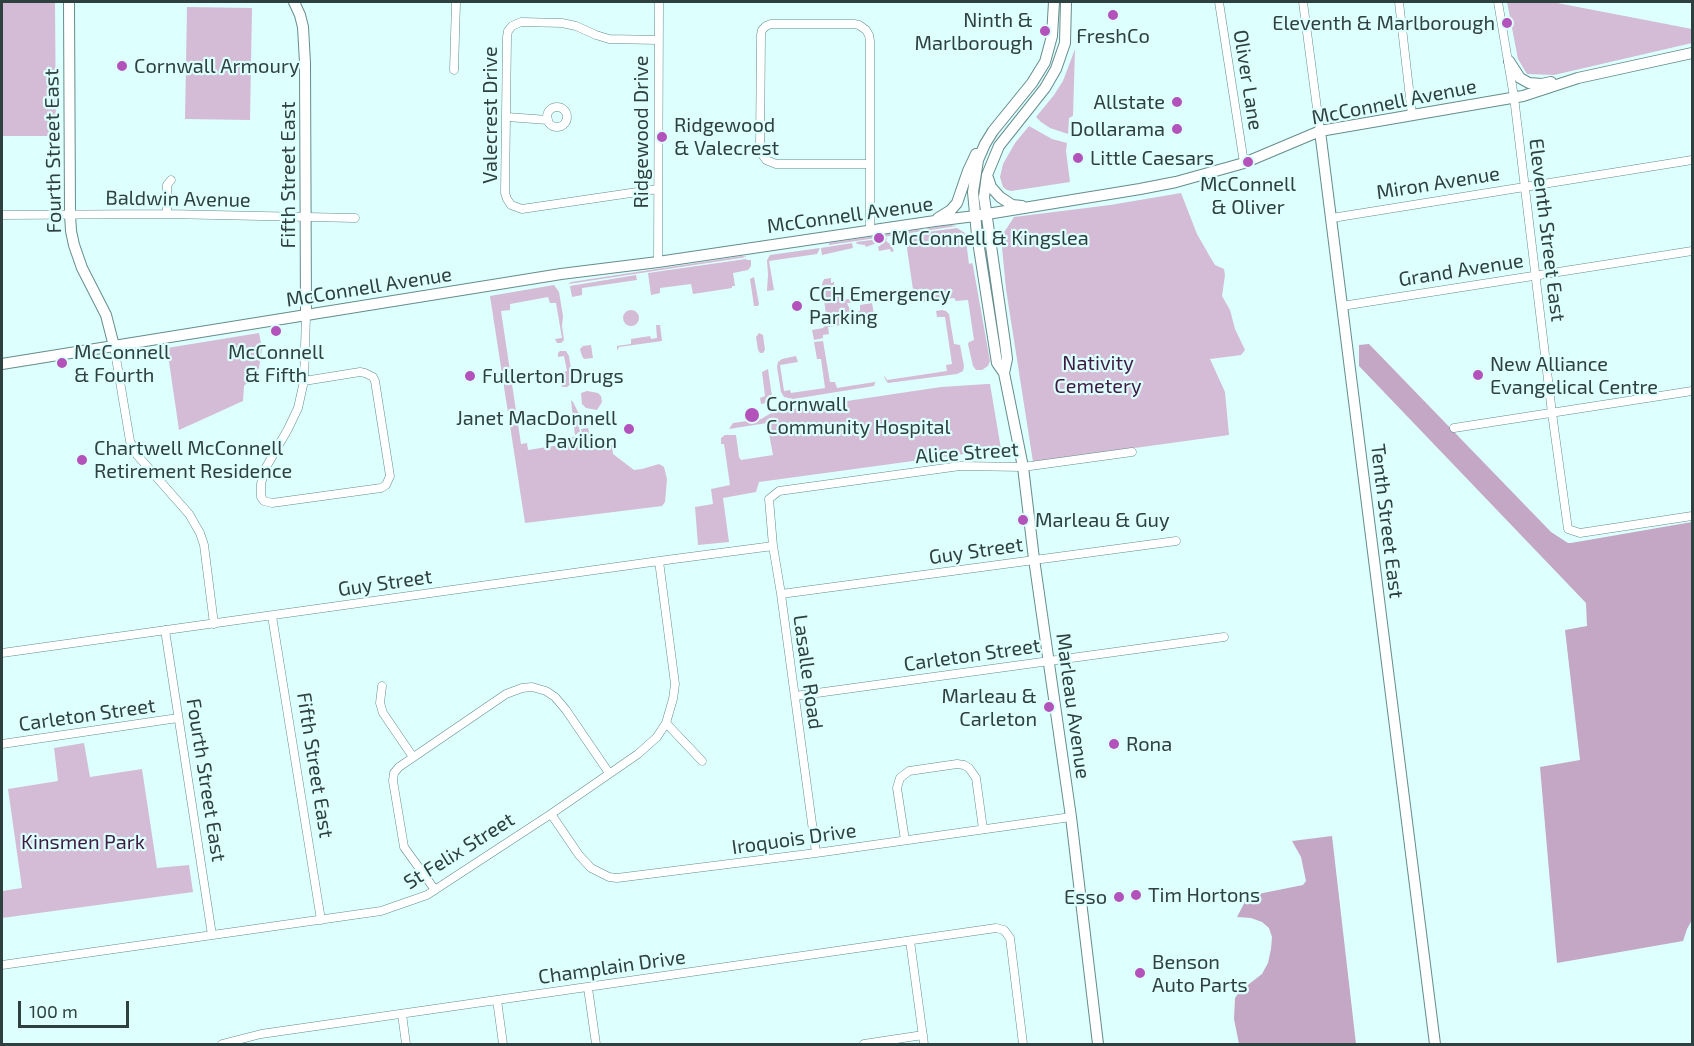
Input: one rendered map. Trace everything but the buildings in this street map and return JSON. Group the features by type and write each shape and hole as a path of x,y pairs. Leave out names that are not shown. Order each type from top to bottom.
{"main road":[{"name":"Fourth Street East","path":"69,2 72,237 78,260 104,310 114,346"},
{"name":"Fifth Street East","path":"294,2 300,15 304,39 306,315"},
{"path":"935,221 957,203 972,161 1032,83 1045,62 1052,36 1054,2"},
{"name":"Marleau Avenue","path":"1066,2 1065,43 1056,69 1045,88 999,146 987,175 984,197 1007,359 1004,373 1023,467 1071,817 1098,1044"},
{"name":"McConnell Avenue","path":"2,364 561,274 975,216 1176,182 1244,163 1320,131 1523,96 1578,78 1692,53"},
{"path":"1509,61 1520,78 1529,83 1542,84 1578,78"},
{"name":"Tenth Street East","path":"1320,131 1435,1044"},
{"name":"Marleau Avenue","path":"990,135 977,165 973,192 997,363 1004,373"},
{"path":"987,175 993,191 1004,200 1016,206 1034,206"}],"street":[{"path":"454,70 456,2"},
{"name":"Ridgewood Drive","path":"658,262 659,2"},
{"name":"Oliver Lane","path":"1219,2 1244,163"},
{"name":"Tenth Street East","path":"1304,2 1320,131"},
{"path":"1399,2 1412,116"},
{"name":"Eleventh Street East","path":"1498,2 1514,97 1552,413 1569,529 1580,533 1692,516"},
{"name":"Valecrest Drive","path":"658,40 609,39 562,23 521,22 508,31 505,193 509,202 518,208 525,209 658,189"},
{"path":"870,164 776,164 766,160 761,153 760,137 761,35 766,26 771,24 854,24 866,30 870,41 870,164 870,231"},
{"path":"507,117 548,120"},
{"name":"Miron Avenue","path":"1332,218 1692,160"},
{"path":"166,214 167,185 171,180"},
{"name":"Baldwin Avenue","path":"2,214 166,214 355,218"},
{"name":"Grand Avenue","path":"1341,306 1692,251"},
{"path":"304,381 360,372 373,377 390,476 386,485 381,488 272,503 264,501 261,497 261,484 265,469 298,408 304,381 306,315"},
{"name":"Fourth Street East","path":"114,346 124,415 136,455 189,514 200,533 204,545 214,624"},
{"path":"1455,428 1692,392"},
{"name":"Alice Street","path":"771,497 779,491 960,466 1023,467 1132,452"},
{"name":"Lasalle Road","path":"771,497 769,499 773,546 816,853"},
{"name":"Guy Street","path":"781,594 1176,541"},
{"name":"Guy Street","path":"2,653 773,546"},
{"name":"St Felix Street","path":"2,965 392,909 435,890 551,814 651,743 666,723 674,699 675,684 659,561"},
{"name":"Fifth Street East","path":"272,616 321,920"},
{"name":"Fourth Street East","path":"165,630 212,935"},
{"name":"Carleton Street","path":"795,696 1224,637"},
{"path":"382,686 380,703 383,713 413,757"},
{"path":"435,890 406,850 400,831 393,777 399,766 506,694 532,687 546,691 555,697 609,773"},
{"name":"Carleton Street","path":"2,744 178,718"},
{"path":"666,723 702,761"},
{"path":"905,840 898,782 905,773 957,764 969,768 976,778 983,830"},
{"name":"Iroquois Drive","path":"551,814 579,855 591,868 616,878 1071,817"},
{"name":"Champlain Drive","path":"222,1044 261,1035 996,928 1006,932 1010,938 1023,1044"},
{"path":"910,941 924,1044"},
{"path":"588,988 596,1044"},
{"path":"497,1000 503,1044"},
{"path":"402,1014 406,1044"},
{"path":"864,1044 923,1035"}],"green space":[{"path":"2,2 55,2 56,136 2,136"},
{"path":"1507,2 1552,2 1692,29 1692,43 1554,75 1527,74 1518,59"},
{"path":"187,7 252,8 250,120 185,119"},
{"path":"1075,49 1073,116 1069,118 1068,134 1050,128 1036,117 1063,81"},
{"path":"1029,126 1052,139 1067,143 1070,182 1011,191 1003,187 1000,177 1003,164 1015,143"},
{"name":"Nativity Cemetery","path":"1181,193 1197,234 1215,265 1224,269 1222,296 1230,310 1235,329 1245,350 1241,355 1210,359 1225,392 1229,435 1033,462 1006,289 1001,237 1014,217"},
{"path":"950,225 957,226 829,245 829,243"},
{"path":"957,228 965,233 969,264 972,263 973,266 990,361 988,366 982,370 976,370 973,366 968,344 974,340 968,300 956,301 954,298 915,303 905,235"},
{"path":"887,238 886,241 894,251 891,252 890,249 879,251 878,247 881,245 877,243 866,247 856,242"},
{"path":"852,243 853,248 822,255 821,248"},
{"path":"820,248 817,254 769,261 774,290 767,291 767,260 770,255"},
{"path":"747,257 568,284 571,282"},
{"path":"751,260 751,266 748,270 733,273 735,286 732,288 693,294 691,284 660,288 660,293 651,295 648,273"},
{"path":"636,275 637,280 582,288 582,295 572,297 570,286"},
{"path":"754,277 758,306 754,306 750,279"},
{"path":"831,278 831,283 834,282 836,296 841,296 842,300 871,296 872,301 847,303 850,310 857,312 860,311 860,305 872,303 875,320 828,327 829,334 814,340 812,330 823,328 827,323 822,284 824,279"},
{"path":"554,285 559,292 563,316 564,340 561,343 557,343 555,339 562,338 556,303 550,303 548,297 510,304 510,310 501,311 521,444 527,443 528,450 573,443 572,437 582,433 581,429 588,428 592,444 612,445 613,454 634,470 659,464 664,467 667,479 665,502 662,506 525,523 490,296"},
{"path":"631,310 637,312 639,318 637,324 631,326 625,324 623,318 625,312"},
{"path":"942,310 949,314 954,344 960,345 963,371 957,374 888,383 884,375 887,380 947,371 946,365 952,364 945,317 937,317 936,311"},
{"path":"656,325 660,325 662,341 619,347 617,351 617,346 631,344 631,339 650,336 651,339 657,338"},
{"path":"259,333 262,349 259,368 244,386 243,401 179,430 167,348"},
{"path":"759,333 763,335 765,350 763,353 758,350 756,337"},
{"path":"823,341 830,382 835,382 837,388 876,380 874,386 793,399 784,397 777,367 778,362 782,359 796,356 798,362 780,365 784,391 790,390 791,393 825,388 821,359 817,359 814,342"},
{"path":"591,345 593,358 584,359 580,349"},
{"path":"560,351 566,351 569,356 573,382 567,387 562,387 560,373 567,371 564,356 558,357"},
{"path":"768,369 772,396 769,402 761,404 760,398 765,396 762,372"},
{"path":"990,384 1001,449 759,482 756,492 723,498 729,542 698,545 695,507 713,504 711,489 730,485 724,444 721,444 721,438 725,435 736,435 741,460 773,455 767,423 729,429 733,423 761,419 773,412 941,387"},
{"path":"587,391 598,393 601,396 602,402 597,410 586,408 582,404 581,393"},
{"path":"571,400 578,412 588,420 588,426 579,427 580,432 575,435"},
{"name":"Kinsmen Park","path":"84,743 90,777 142,769 157,868 189,865 193,892 2,918 2,891 22,888 8,789 58,781 54,748"}],"shaded area":[{"path":"1369,344 1551,532 1568,543 1692,522 1692,920 1683,941 1557,963 1540,767 1580,760 1565,630 1587,626 1586,603 1359,366 1359,345"},
{"path":"1332,836 1356,1044 1239,1044 1234,1019 1235,998 1240,991 1262,974 1268,963 1272,937 1269,928 1262,922 1237,917 1248,896 1303,885 1306,881 1301,857 1292,841"}],"place":[{"name":"FreshCo","path":"1113,15"},
{"name":"Eleventh & Marlborough","path":"1507,23"},
{"name":"Ninth & Marlborough","path":"1045,31"},
{"name":"Cornwall Armoury","path":"122,66"},
{"name":"Allstate","path":"1177,102"},
{"name":"Dollarama","path":"1177,129"},
{"name":"Ridgewood & Valecrest","path":"662,137"},
{"name":"Little Caesars","path":"1078,158"},
{"name":"McConnell & Oliver","path":"1248,162"},
{"name":"McConnell & Kingslea","path":"879,238"},
{"name":"CCH Emergency Parking","path":"797,306"},
{"name":"McConnell & Fifth","path":"276,331"},
{"name":"McConnell & Fourth","path":"62,363"},
{"name":"New Alliance Evangelical Centre","path":"1478,375"},
{"name":"Fullerton Drugs","path":"470,376"},
{"name":"Cornwall Community Hospital","path":"752,415"},
{"name":"Janet MacDonnell Pavilion","path":"629,429"},
{"name":"Chartwell McConnell Retirement Residence","path":"82,460"},
{"name":"Marleau & Guy","path":"1023,520"},
{"name":"Marleau & Carleton","path":"1049,707"},
{"name":"Rona","path":"1114,744"},
{"name":"Tim Hortons","path":"1136,895"},
{"name":"Esso","path":"1119,897"},
{"name":"Benson Auto Parts","path":"1140,973"}]}
